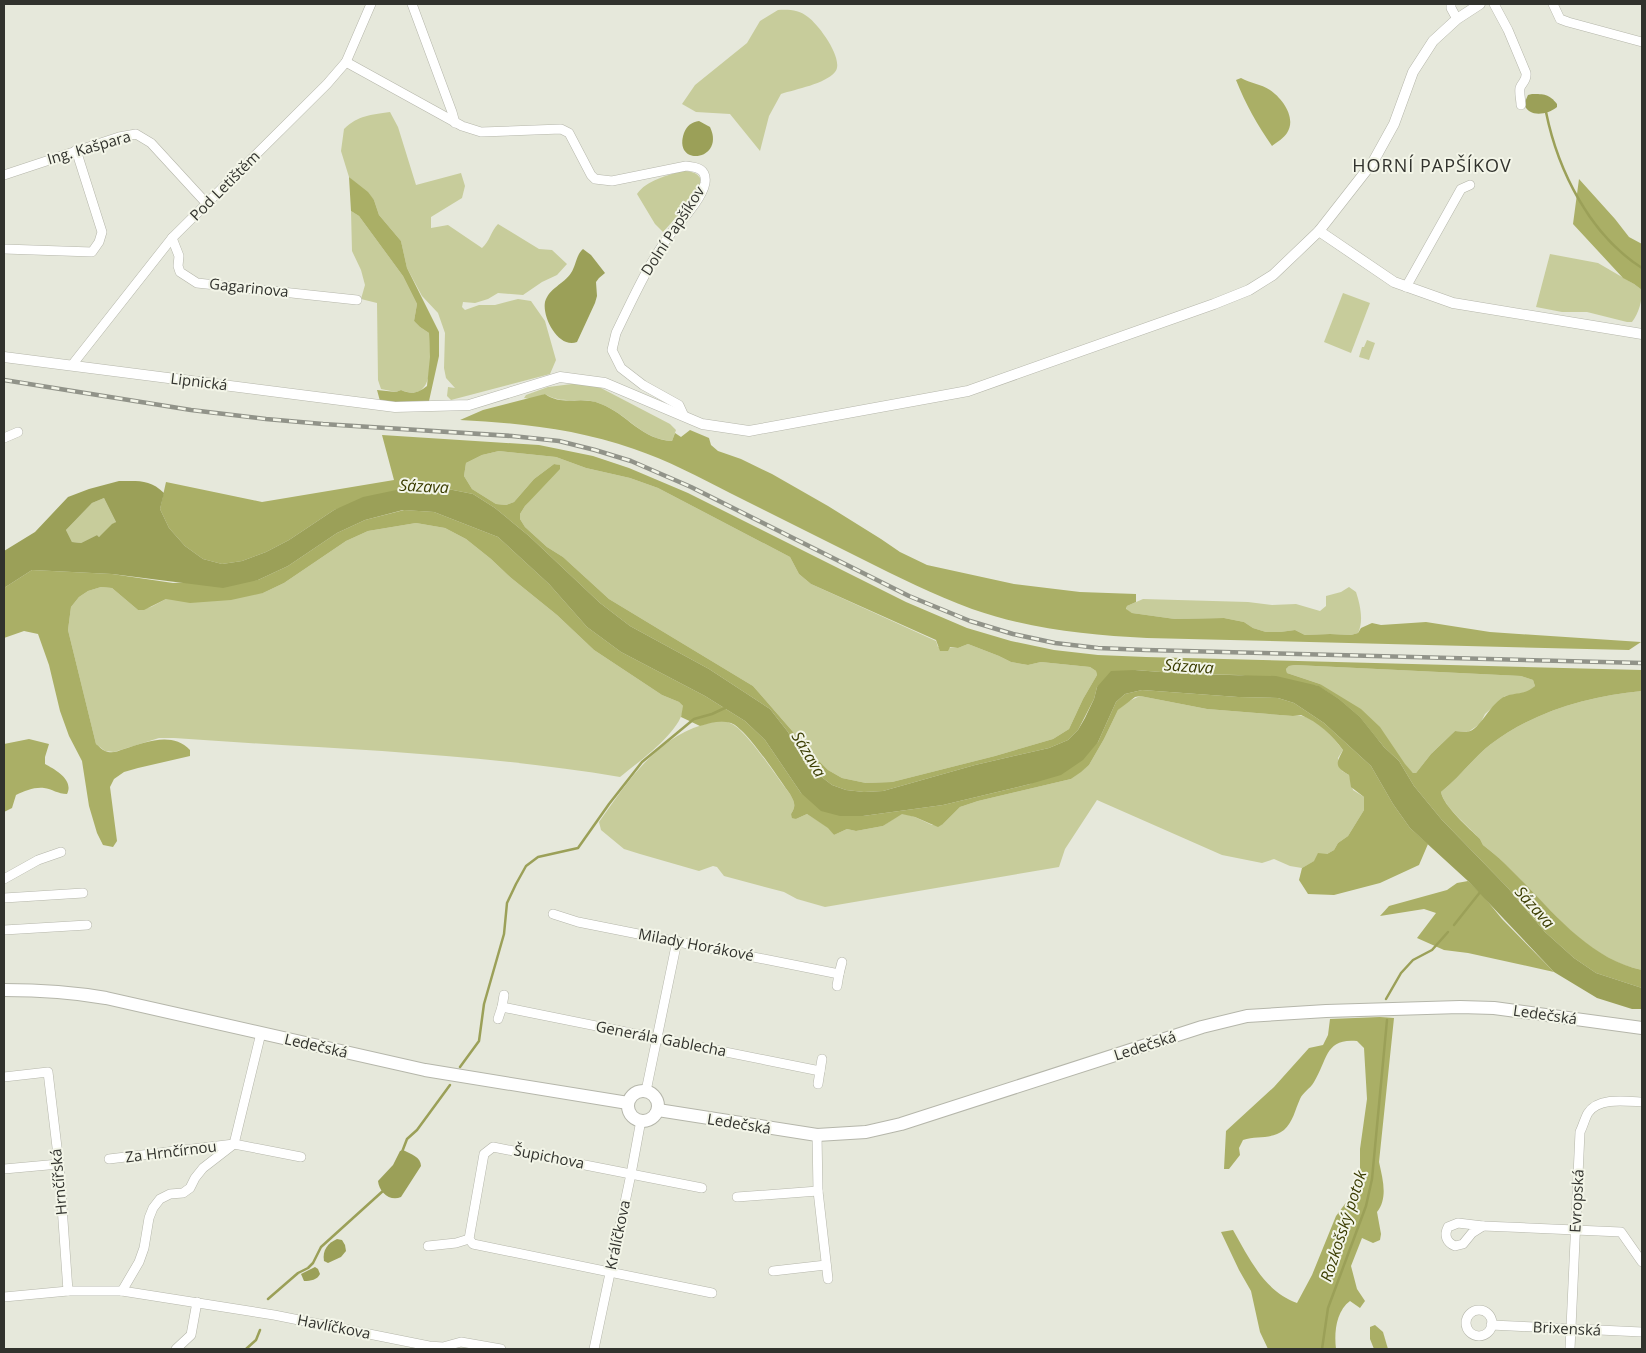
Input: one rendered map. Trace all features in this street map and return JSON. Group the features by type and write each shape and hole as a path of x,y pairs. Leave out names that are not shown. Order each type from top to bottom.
{"main road":[{"name":"Ledečská","path":"4,990 44,990 74,993 425,1070 628,1103"},
{"name":"Ledečská","path":"658,1110 817,1135 866,1132 901,1124 1202,1027 1247,1016 1326,1011 1494,1008 1642,1028"},
{"path":"646,1091 657,1099 658,1110 650,1119 636,1119 629,1112 628,1103 633,1094 646,1091"}],"street":[{"name":"Pod Letištěm","path":"72,365 172,238 327,84 346,62 371,4"},
{"path":"412,4 452,112 454,123"},
{"path":"1451,4 1457,20"},
{"path":"1480,4 1457,20 1433,41 1413,72 1394,124 1373,162 1319,231 1394,282 1453,303 1642,334"},
{"path":"1494,4 1508,30 1526,73 1526,80 1520,90 1521,105"},
{"path":"1553,4 1560,19 1642,42"},
{"name":"Dolní Papšíkov","path":"346,62 454,123 481,132 561,129 569,133 591,175 601,181 612,181 679,167 697,167 702,170 705,175 705,185 647,270 612,343 612,350 621,368 679,406 684,416"},
{"name":"Ing. Kašpara","path":"4,175 118,136 136,134 151,143 207,204"},
{"path":"4,248 92,252 99,242 102,232 76,150"},
{"path":"1406,287 1461,189 1470,185"},
{"name":"Lipnická","path":"4,357 394,407 469,405 560,377 605,383 702,424 749,431 968,391 1249,290 1273,275 1319,231"},
{"name":"Gagarinova","path":"172,238 179,256 178,266 180,272 197,283 357,300"},
{"path":"4,438 18,432"},
{"path":"4,879 38,860 61,852"},
{"path":"4,898 84,894"},
{"name":"Milady Horákové","path":"553,914 578,922 840,974"},
{"path":"4,930 87,926"},
{"path":"646,1091 677,941"},
{"path":"837,986 842,962"},
{"path":"498,1019 504,995"},
{"name":"Generála Gablecha","path":"502,1007 820,1071"},
{"name":"Za Hrnčírnou","path":"234,1144 262,1033"},
{"path":"818,1084 822,1059"},
{"name":"Hrnčířská","path":"4,1077 48,1072 58,1164 68,1291"},
{"name":"Evropská","path":"1570,1349 1580,1132 1589,1111 1602,1103 1642,1102"},
{"name":"Králíčkova","path":"594,1349 641,1120"},
{"path":"817,1135 818,1191 828,1279"},
{"path":"122,1290 144,1248 149,1218 153,1208 160,1199 170,1194 183,1193 190,1188 203,1168 234,1144"},
{"name":"Za Hrnčírnou","path":"109,1159 234,1144 301,1157"},
{"name":"Šupichova","path":"468,1239 484,1154 489,1149 497,1147 702,1188"},
{"path":"4,1169 58,1164"},
{"path":"737,1196 818,1191"},
{"path":"1483,1226 1621,1232 1642,1262"},
{"path":"428,1246 456,1243 468,1239 473,1244 712,1293"},
{"path":"773,1271 826,1265"},
{"name":"Havlíčkova","path":"4,1297 68,1291 122,1290 197,1302 434,1347 461,1342 486,1348 501,1349"},
{"path":"176,1349 191,1335 197,1302"},
{"name":"Brixenská","path":"1491,1325 1642,1332"}],"shaded area":[{"path":"778,10 798,11 813,21 834,51 837,67 835,72 824,80 781,94 769,116 760,151 730,114 696,112 682,104 695,85 747,43 760,21"},
{"path":"1241,78 1270,90 1287,109 1290,127 1284,137 1272,146 1243,97 1236,80"},
{"path":"1528,95 1549,96 1557,104 1557,107 1539,114 1530,112 1524,104"},
{"path":"390,112 398,127 416,185 461,173 465,186 462,198 431,217 431,228 448,225 482,248 498,224 539,249 552,250 567,264 557,275 542,282 523,295 498,293 488,299 475,303 463,302 462,307 465,310 479,305 495,305 518,299 531,301 545,321 556,360 550,374 451,400 447,396 448,387 455,388 446,378 444,368 445,333 438,313 422,296 407,268 401,241 379,215 374,200 349,177 341,151 344,129 349,124 365,116"},
{"path":"699,121 710,127 713,138 711,147 706,153 698,156 685,152 682,144 687,128 690,124"},
{"path":"682,171 695,173 702,183 698,193 663,232 655,224 637,194 651,182"},
{"path":"349,177 368,192 374,200 379,215 401,241 407,268 439,332 439,356 429,401 417,404 380,401 377,390 396,392 401,390 412,393 418,392 427,386 430,357 429,333 414,321 417,304 403,276 359,216 351,211"},
{"path":"1579,179 1629,237 1642,244 1642,290 1623,278 1573,224"},
{"path":"351,211 359,216 403,276 417,304 414,321 429,333 429,375 426,384 421,390 413,393 381,389 378,380 377,303 361,299 365,285 361,270 352,251"},
{"path":"583,249 591,255 605,273 596,282 597,296 595,303 577,342 570,343 558,337 553,331 546,316 545,302 550,293 571,273"},
{"path":"1550,254 1598,263 1642,290 1640,307 1632,322 1587,312 1562,312 1536,307"},
{"path":"1343,293 1370,303 1351,353 1324,342"},
{"path":"1367,340 1375,343 1369,360 1359,357 1362,347 1364,347"},
{"path":"580,383 599,387 670,424 676,430 672,441 651,436 610,408 593,401 552,398 545,394 531,399 524,398 526,395 548,387"},
{"path":"545,394 559,400 586,400 601,404 610,408 643,431 661,440 672,441 675,433 681,437 690,430 709,438 711,445 718,451 741,459 772,474 828,506 900,552 927,565 1014,584 1080,592 1136,594 1136,602 1127,606 1126,609 1132,613 1175,619 1224,618 1244,622 1253,628 1266,632 1295,630 1305,635 1351,635 1358,633 1361,628 1372,623 1381,625 1426,622 1490,632 1641,642 1629,650 1147,638 1080,633 1015,622 972,609 930,592 695,475 646,453 591,436 548,428 460,420 483,410"},
{"path":"382,435 539,445 593,456 629,468 688,493 906,602 967,628 1011,641 1054,650 1098,655 1146,657 1642,670 1642,691 1583,701 1526,722 1491,744 1441,792 1452,811 1480,839 1483,845 1521,879 1576,935 1596,950 1618,962 1642,970 1642,988 1596,973 1574,958 1545,932 1508,888 1442,820 1414,786 1399,761 1384,747 1360,717 1339,699 1318,686 1238,675 1135,670 1097,687 1094,699 1078,730 1068,740 1049,748 975,765 883,791 864,792 846,790 832,785 806,765 788,732 770,709 709,669 630,626 600,603 529,536 495,508 473,494 433,486 406,488 334,510 289,540 266,552 242,561 222,564 203,559 185,546 169,528 160,509 166,482 262,502 394,480","holes":["499,451 556,457 586,468 630,478 658,488 790,557 799,574 811,584 936,640 940,651 948,651 950,647 958,648 968,644 1011,662 1028,665 1041,662 1090,667 1096,671 1097,675 1069,729 1053,739 892,782 866,783 842,778 828,770 814,756 753,686 609,599 563,557 547,547 525,527 520,519 520,514 525,506 560,469 560,465 554,464 534,479 514,502 506,505 496,504 472,489 464,476 466,463 482,455","1289,666 1521,676 1533,680 1535,686 1528,691 1500,699 1472,730 1467,732 1455,731 1431,754 1416,773 1413,773 1380,727 1361,709 1320,684 1287,673 1286,669"]},
{"path":"499,451 556,457 586,468 630,478 658,488 790,557 799,574 811,584 936,641 938,647 958,648 968,644 1011,662 1028,665 1041,662 1090,667 1096,671 1097,675 1069,729 1053,739 892,782 866,783 842,778 828,770 814,756 753,686 609,599 563,557 547,547 525,527 520,519 520,514 559,465 554,464 534,479 514,502 506,505 496,504 472,489 464,476 466,463 482,455"},
{"path":"119,481 143,482 154,485 164,493 160,509 169,528 185,546 203,559 222,564 242,561 266,552 289,540 334,510 363,497 406,488 433,486 473,494 495,508 529,536 600,603 630,626 709,669 770,709 788,732 806,765 832,785 846,790 864,792 883,791 975,765 1049,748 1068,740 1078,730 1085,718 1094,699 1097,687 1111,671 1135,670 1187,674 1276,676 1319,686 1339,699 1360,717 1384,747 1399,761 1414,786 1442,820 1508,888 1545,932 1574,958 1596,973 1642,988 1642,1009 1632,1009 1597,998 1554,972 1468,881 1410,828 1393,804 1371,766 1324,723 1294,703 1278,698 1142,690 1125,694 1116,702 1098,742 1083,760 1061,775 943,805 863,816 840,816 821,811 801,793 765,740 745,721 705,696 621,652 587,627 549,584 498,537 434,512 403,510 365,520 337,533 288,566 258,580 223,588 112,574 32,570 4,588 4,551 35,532 68,497","holes":["104,498 116,522 99,537 97,535 81,543 72,542 66,530 92,503"]},
{"path":"104,498 116,522 99,537 97,535 81,543 72,542 66,530 92,503"},
{"path":"404,510 434,512 498,537 549,584 587,627 621,652 705,696 745,721 765,740 801,793 863,816 943,805 1030,784 1098,742 1116,702 1125,694 1142,690 1278,698 1294,703 1324,723 1371,766 1393,804 1410,828 1428,844 1419,865 1380,883 1334,895 1308,894 1299,880 1302,868 1314,861 1318,853 1327,854 1334,850 1338,843 1348,836 1364,810 1364,797 1351,787 1349,775 1338,767 1338,761 1343,750 1339,744 1319,725 1301,715 1293,716 1207,709 1140,696 1135,697 1118,710 1089,765 1071,779 960,807 938,827 915,817 902,814 883,826 856,831 847,829 834,835 828,828 807,814 796,819 792,818 791,814 794,804 790,794 753,744 737,727 731,723 723,722 700,726 681,717 683,706 679,702 662,695 594,650 557,615 466,539 445,528 416,523 368,531 346,541 284,583 263,593 231,600 190,603 166,599 144,610 138,610 112,588 101,587 88,591 79,597 71,607 68,630 96,744 108,752 113,752 150,741 167,739 183,744 190,750 190,756 124,772 114,779 110,787 117,841 113,847 103,845 97,833 89,806 82,761 69,736 60,711 49,665 38,634 24,631 4,638 4,588 32,570 112,574 173,583 258,580 288,566 337,533 365,520"},
{"path":"416,523 445,528 466,539 557,615 594,650 662,695 679,702 683,706 682,715 668,735 659,745 620,777 509,762 397,752 174,738 159,738 114,752 105,751 96,744 68,630 71,607 79,597 88,591 101,587 112,588 138,610 151,607 166,599 263,593 284,583 346,541 368,531"},
{"path":"1349,587 1356,592 1361,618 1358,633 1351,635 1305,635 1295,630 1266,632 1253,628 1244,622 1224,618 1175,619 1132,613 1126,610 1127,606 1143,599 1248,602 1272,605 1296,604 1320,611 1326,606 1326,596 1341,592"},
{"path":"1289,666 1521,676 1533,680 1535,686 1529,692 1505,696 1485,714 1480,724 1468,732 1455,731 1431,754 1416,773 1413,773 1320,684 1287,673 1286,669"},
{"path":"1642,691 1642,970 1618,962 1596,950 1576,935 1521,879 1483,845 1480,839 1447,804 1441,792 1491,744 1526,722 1583,701"},
{"path":"1140,696 1207,709 1300,716 1314,721 1343,750 1338,758 1342,771 1349,775 1353,790 1364,797 1364,810 1348,836 1338,843 1334,850 1302,868 1290,866 1274,859 1262,863 1222,855 1097,800 1065,849 1059,867 825,907 797,899 784,892 724,876 717,867 713,866 699,871 624,849 601,830 599,822 631,778 656,752 685,732 706,724 721,721 729,722 738,728 762,756 792,797 794,809 791,814 796,819 807,814 829,828 834,835 847,829 856,831 883,826 902,813 932,825 943,824 960,807 1071,779 1089,765 1118,710 1127,702"},
{"path":"29,739 49,744 45,764 63,776 69,789 67,794 44,788 30,790 16,795 12,808 4,812 4,744"},
{"path":"1468,881 1554,972 1468,953 1444,950 1417,938 1436,913 1424,909 1380,916 1389,906 1447,890 1457,883"},
{"path":"1394,1018 1379,1162 1384,1188 1383,1201 1377,1212 1381,1234 1380,1240 1373,1243 1362,1238 1351,1266 1357,1289 1365,1301 1360,1308 1350,1301 1345,1305 1337,1323 1336,1349 1268,1349 1260,1332 1251,1291 1221,1232 1233,1230 1266,1282 1285,1298 1297,1303 1312,1275 1336,1216 1351,1196 1360,1170 1360,1149 1367,1099 1364,1048 1357,1041 1339,1043 1333,1047 1325,1058 1319,1074 1311,1087 1301,1097 1292,1120 1287,1127 1274,1135 1243,1140 1239,1148 1240,1155 1229,1169 1224,1169 1226,1131 1274,1087 1309,1048 1323,1045 1328,1035 1330,1019"},
{"path":"403,1150 417,1158 421,1166 401,1197 389,1197 380,1189 378,1181 393,1165 400,1151"},
{"path":"337,1239 342,1240 346,1251 341,1257 328,1263 324,1261 325,1250 328,1245"},
{"path":"315,1267 318,1269 319,1276 314,1280 304,1281 301,1274"},
{"path":"1375,1325 1383,1332 1388,1349 1374,1349 1370,1339 1370,1327"}],"waterway":[{"path":"1546,112 1559,157 1579,200 1607,238 1623,254 1642,268"},
{"path":"460,1067 479,1041 484,1004 504,934 507,903 526,866 538,857 578,848 642,762 694,719 727,707"},
{"name":"Rozkošský potok","path":"1454,925 1481,891"},
{"name":"Rozkošský potok","path":"1386,999 1401,973 1413,960 1432,950 1448,932"},
{"name":"Rozkošský potok","path":"1322,1349 1328,1308 1366,1206 1372,1179 1387,1020"},
{"path":"402,1152 407,1139 417,1130 450,1085"},
{"path":"268,1299 298,1273 308,1268 313,1263 321,1247 384,1190"},
{"path":"246,1349 256,1340 260,1330"}],"railway":[{"path":"4,380 191,410 266,419 512,436 559,441 595,450 631,461 691,487 909,596 970,621 1013,634 1055,643 1098,648 1146,650 1642,663"}],"district":[{"name":"HORNÍ PAPŠÍKOV","path":"1432,166"}],"water label":[{"name":"Sázava","path":"424,486"},
{"name":"Sázava","path":"1189,666"},
{"name":"Sázava","path":"809,754"},
{"name":"Sázava","path":"1535,907"}]}
